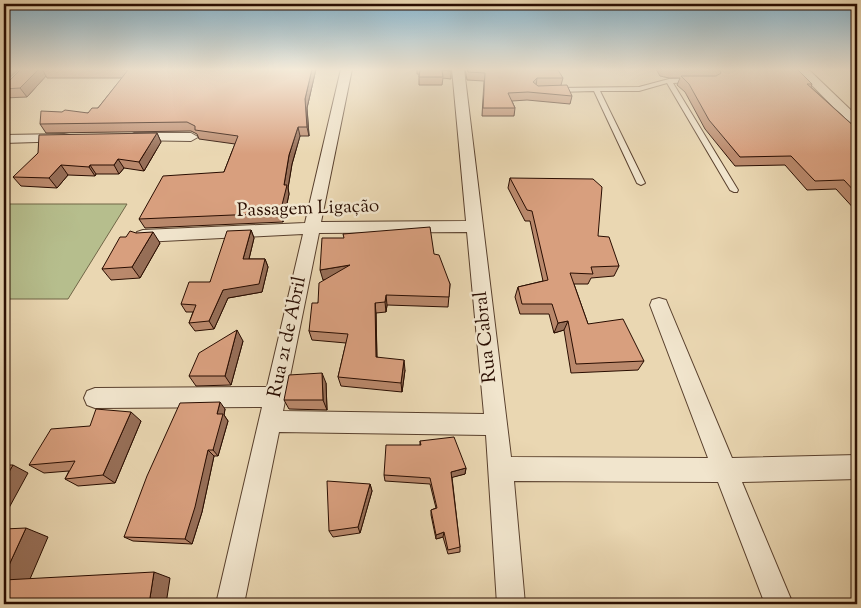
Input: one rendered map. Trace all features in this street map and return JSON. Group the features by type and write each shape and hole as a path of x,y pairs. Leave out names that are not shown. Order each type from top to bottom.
{"street":[{"name":"Rua 21 de Abril","path":"230,604 341,97"},
{"name":"Rua Cabral","path":"461,97 496,425 511,604"},
{"path":"830,97 857,123"},
{"path":"122,137 191,136"},
{"path":"4,139 73,138"},
{"name":"Passagem Ligação","path":"143,236 312,228 474,226"},
{"path":"659,305 779,604"},
{"path":"95,398 274,397"},
{"path":"270,421 496,425"},
{"path":"500,469 724,470 857,467"}],"lane":[{"path":"599,97 640,183"},
{"path":"679,97 734,190"}],"green space":[{"path":"4,204 127,204 68,299 4,299"}],"building":[{"path":"106,97 305,97 307,127 298,127 289,155 284,185 287,185 280,213 139,219 163,176 224,172 238,136 195,130 195,126 187,122 40,124 41,111 62,112 65,110 88,113 92,108 98,108"},
{"path":"484,97 510,97 515,108 483,108"},
{"path":"696,97 822,97 857,129 857,194 844,180 815,181 791,156 740,157 709,120"},
{"path":"157,133 139,162 118,159 114,165 90,165 89,167 61,165 49,178 13,177 38,153 39,135"},
{"path":"510,178 593,179 602,187 598,236 609,237 619,266 591,267 593,274 570,273 588,324 623,319 644,361 576,364 568,321 558,323 552,304 522,304 518,287 548,280 532,211 527,210"},
{"path":"430,227 434,254 439,255 450,284 449,297 386,295 385,302 375,303 376,357 404,360 401,383 338,377 348,334 309,331 312,303 318,303 319,283 350,265 320,270 322,238 344,238 343,234"},
{"path":"251,230 243,259 265,259 259,284 223,290 209,321 189,323 196,305 181,304 189,282 210,282 227,231"},
{"path":"130,231 136,233 153,232 132,267 102,269 120,237 126,237"},
{"path":"237,330 225,376 189,376 199,353"},
{"path":"322,373 323,400 284,400 289,375"},
{"path":"220,402 217,414 223,414 213,450 208,450 195,507 185,539 124,537 147,476 180,403"},
{"path":"96,409 131,412 103,475 65,479 75,461 29,465 51,429 90,426"},
{"path":"454,437 466,468 451,472 460,547 448,550 444,532 436,535 431,510 437,508 430,478 384,475 386,445 421,445 420,441"},
{"path":"4,465 13,465 4,480"},
{"path":"327,481 370,484 358,527 329,531"},
{"path":"26,528 4,576 4,529"},
{"path":"154,572 149,604 4,604 4,580"}]}
